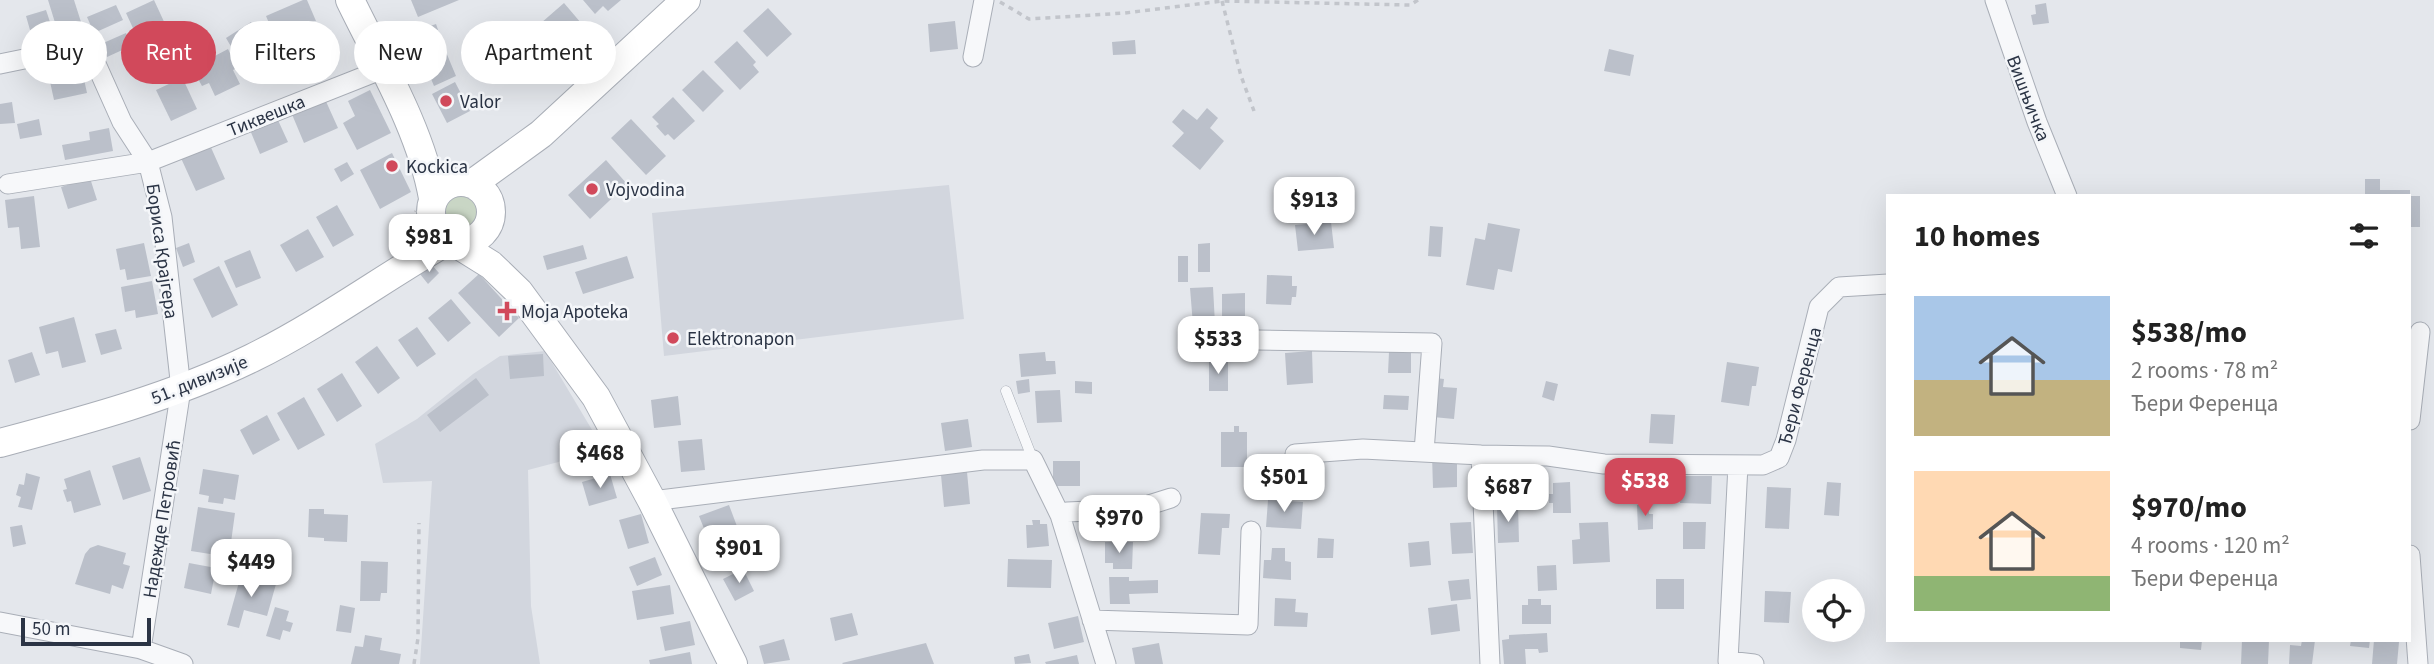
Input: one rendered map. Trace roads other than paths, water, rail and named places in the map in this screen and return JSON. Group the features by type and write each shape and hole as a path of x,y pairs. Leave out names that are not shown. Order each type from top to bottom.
{"street":[{"path":"350,0 360,21"},
{"path":"428,204 448,184 470,183 541,134 686,0"},
{"path":"973,57 984,0"},
{"name":"Вишњичка","path":"1995,0 2037,122 2066,194"},
{"name":"Бориса Крајгера","path":"0,64 68,50 83,49 92,55 122,122 148,162 162,217 181,389"},
{"name":"Тиквешка","path":"8,184 148,162 354,80"},
{"path":"390,84 430,178 428,204 433,226 439,233 491,265 519,292 596,397 652,501 733,664"},
{"path":"410,127 444,162 485,193 490,217 519,292"},
{"path":"452,241 463,242 480,236 498,192 541,134"},
{"name":"51. дивизије","path":"382,279 414,241 428,204"},
{"name":"51. дивизије","path":"0,443 181,389 252,358 299,332 382,279 452,241"},
{"name":"Ђери Ференца","path":"1295,454 1363,449 1548,456 1604,464 1763,465 1779,458 1786,440 1819,307 1839,286 1886,284"},
{"path":"2411,412 2421,333"},
{"path":"1197,340 1432,343 1424,452"},
{"name":"Надежде Петровић","path":"139,653 181,389"},
{"path":"1481,455 1490,664"},
{"path":"652,501 984,460 1033,460 1060,515 1106,664"},
{"path":"1738,465 1728,661 1754,664"},
{"path":"1060,515 1067,512 1136,509 1171,498"},
{"path":"1092,620 1248,625 1251,531"},
{"path":"2411,569 2418,664"},
{"path":"0,622 183,664"}],"lane":[{"path":"1006,391 1033,460"}],"place":[{"name":"Valor","path":"446,101"},
{"name":"Kockica","path":"392,166"},
{"name":"Vojvodina","path":"592,189"},
{"name":"Moja Apoteka","path":"507,311"},
{"name":"Elektronapon","path":"673,338"}]}
